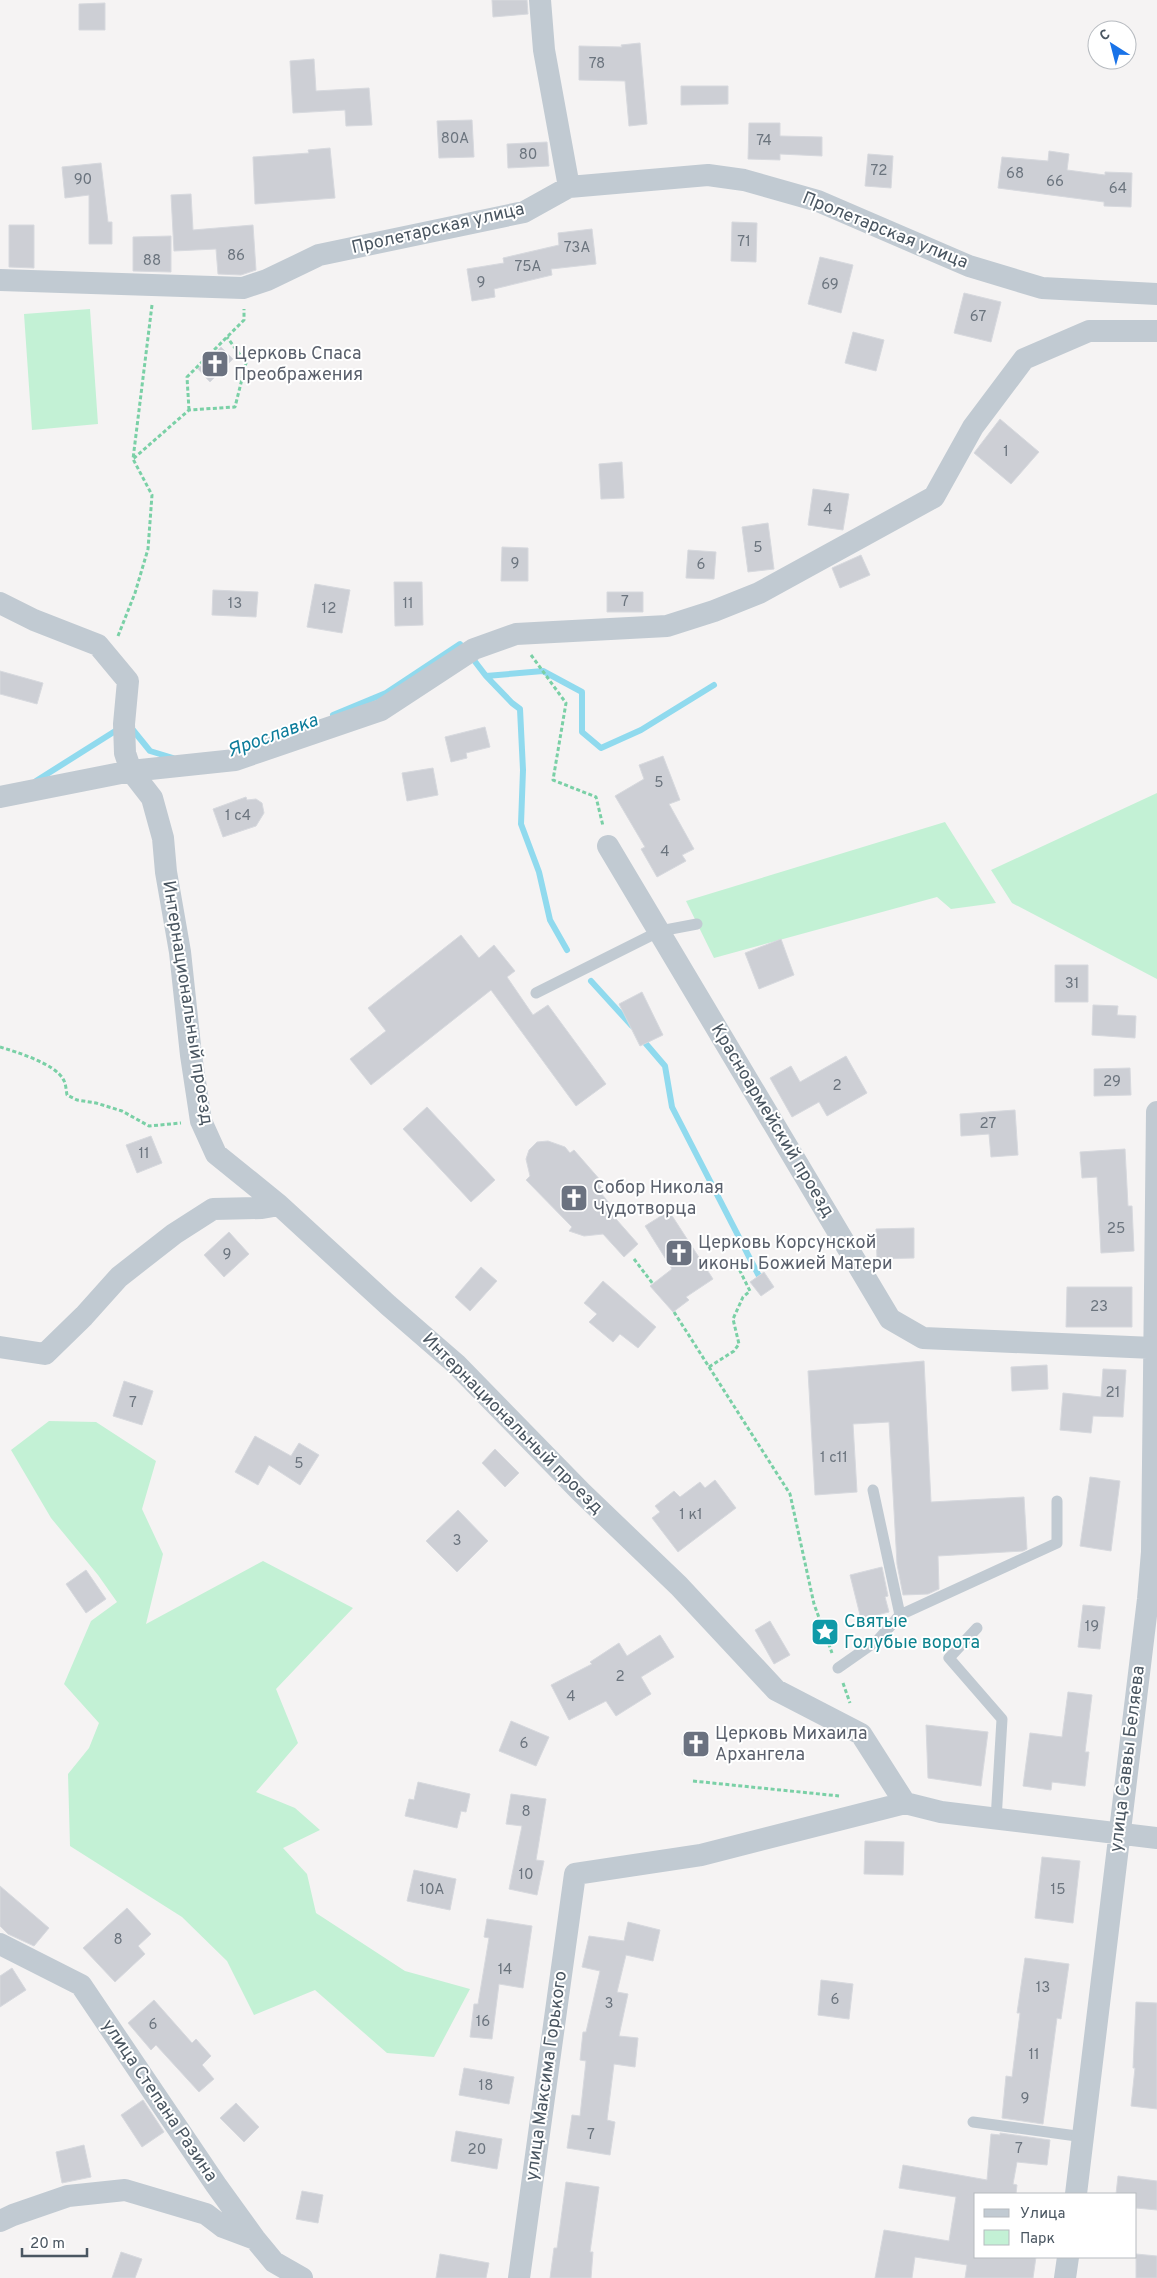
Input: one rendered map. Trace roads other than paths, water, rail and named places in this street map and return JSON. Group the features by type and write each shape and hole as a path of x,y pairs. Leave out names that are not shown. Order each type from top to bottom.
{"street":[{"path":"540,0 544,50 569,187"},
{"name":"Пролетарская улица","path":"0,280 243,288 267,280 319,255 524,212 569,187 708,176 744,180 818,201 969,266 1042,288 1157,294"},
{"path":"0,797 131,771 235,760 381,710 474,649 516,634 667,626 714,611 759,593 934,497 972,427 1024,359 1088,331 1157,331"},
{"path":"0,603 34,620 98,645 128,681 125,752 131,771"},
{"name":"Интернациональный проезд","path":"131,771 152,798 163,838 166,872 180,952 191,1055 201,1121 216,1154 279,1205 388,1305 456,1364 581,1492 679,1586 776,1690 861,1734 905,1803"},
{"name":"Красноармейский проезд","path":"608,846 890,1319 923,1338 1153,1348"},
{"name":"улица Саввы Беляева","path":"1076,2193 1148,1599 1152,1552 1157,1112"},
{"path":"0,1347 45,1354 84,1316 119,1277 174,1234 213,1208 262,1208 279,1205"},
{"path":"905,1803 940,1812 996,1820 1157,1838"},
{"name":"улица Максима Горького","path":"518,2278 575,1874 701,1855 905,1803"},
{"name":"улица Степана Разина","path":"0,1944 82,1985 216,2186 255,2239 274,2262 302,2278"},
{"path":"0,2221 68,2196 125,2190 206,2214 223,2227 255,2239"},
{"path":"1065,2278 1068,2258"}],"lane":[{"path":"536,993 660,931 697,924"},
{"path":"873,1490 900,1616"},
{"path":"838,1668 878,1640 900,1616 1057,1543 1058,1501"},
{"path":"977,1628 949,1658 1002,1719 996,1820"},
{"path":"973,2122 1084,2137"}],"waterway":[{"name":"Ярославка","path":"333,715 386,693 460,644 464,648"},
{"name":"Ярославка","path":"473,659 486,676 543,671 582,692 582,732 601,748 641,730 714,685"},
{"path":"486,676 520,709 523,770 521,824 539,872 550,920 567,950"},
{"name":"Ярославка","path":"36,781 120,728"},
{"name":"Ярославка","path":"130,729 133,730 150,751 173,758"},
{"path":"591,981 632,1026"},
{"path":"641,1038 665,1066 672,1107 762,1282"}],"place":[{"name":"Церковь Спаса Преображения","path":"215,364"},
{"name":"Собор Николая Чудотворца","path":"574,1198"},
{"name":"Церковь Корсунской иконы Божией Матери","path":"679,1253"},
{"name":"Святые Голубые ворота","path":"825,1632"},
{"name":"Церковь Михаила Архангела","path":"696,1744"}]}
